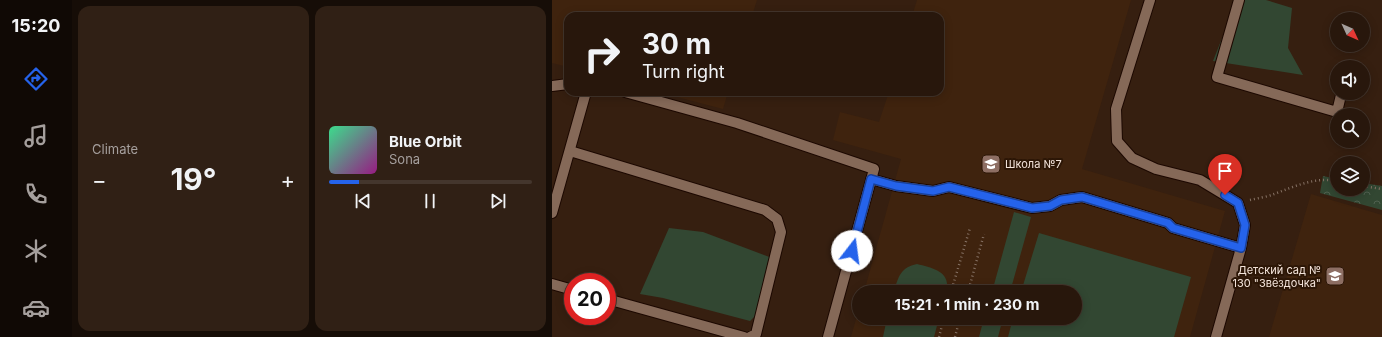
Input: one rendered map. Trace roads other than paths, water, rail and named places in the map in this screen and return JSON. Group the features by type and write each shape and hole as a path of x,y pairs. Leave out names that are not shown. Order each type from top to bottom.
{"street":[{"path":"1150,0 1116,109 1117,141 1132,158 1156,169 1200,180 1238,203 1245,225 1241,248 1216,337"},
{"path":"1239,0 1217,77 1337,112 1341,100"},
{"path":"552,86 564,84"},
{"path":"552,213 585,96"},
{"path":"639,96 737,123 874,169 828,337"},
{"path":"570,152 765,210 777,219 781,232 756,334 750,337"},
{"path":"871,179 896,186 933,191 949,187 1032,208 1050,206 1061,200 1082,197 1168,223 1173,228 1241,248"},
{"path":"552,284 564,287"},
{"path":"616,301 744,337"}],"place":[{"name":"Школа №7","path":"991,164"},
{"name":"Детский сад № 130 \"Звёздочка\"","path":"1335,276"}]}
